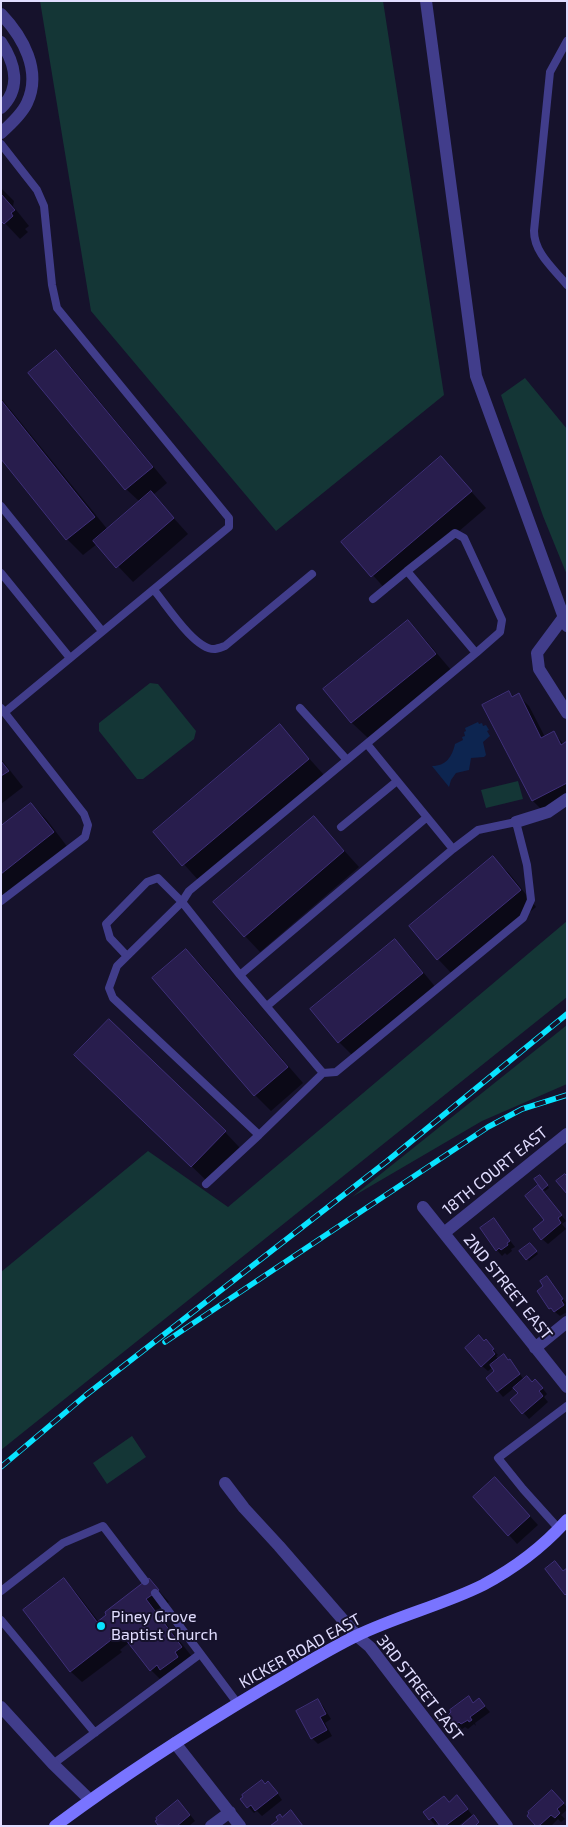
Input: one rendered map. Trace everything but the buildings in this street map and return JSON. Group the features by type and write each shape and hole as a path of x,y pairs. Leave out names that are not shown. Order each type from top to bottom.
{"main road":[{"name":"KICKER ROAD EAST","path":"55,1826 175,1743 238,1704 357,1636 483,1585 529,1557 563,1525"}],"street":[{"path":"426,1 476,376 565,622 537,653 539,669 567,713"},
{"path":"1,14 21,39 28,54 32,71 32,88 27,104 1,133"},
{"path":"1,42 8,52 14,67 14,84 9,100 1,108"},
{"path":"516,822 548,812 567,799"},
{"name":"18TH COURT EAST","path":"444,1233 567,1134"},
{"name":"2ND STREET EAST","path":"423,1207 567,1387"},
{"path":"535,1348 567,1322"},
{"name":"3RD STREET EAST","path":"225,1483 244,1508 357,1636 370,1647 507,1826"},
{"path":"1,1707 53,1764 90,1800"},
{"path":"175,1743 240,1826"},
{"path":"211,1826 230,1812"}],"lane":[{"path":"567,41 550,72 534,231 534,240 538,250 567,285"},
{"path":"1,144 38,190 44,206 52,285 57,308 229,518 229,527 154,590 3,710 84,814 88,825 85,837 1,901"},
{"path":"1,506 102,632"},
{"path":"259,1135 114,998 109,988 117,966 182,902 189,891 500,632 502,620 464,538 454,533 373,599"},
{"path":"407,571 476,653"},
{"path":"1,573 70,658"},
{"path":"154,590 193,638 203,646 213,649 225,646 312,574"},
{"path":"300,708 347,760"},
{"path":"367,744 426,818 454,849"},
{"path":"341,827 397,781"},
{"path":"240,975 426,818"},
{"path":"206,1184 323,1073 336,1072 523,918 531,900 526,865 516,822 478,830 267,1006"},
{"path":"127,956 110,938 106,924 147,882 158,878 182,902 240,975 323,1073"},
{"path":"563,1525 523,1489 498,1458 567,1406"},
{"path":"1,1591 63,1542 103,1526 145,1581"},
{"path":"154,1593 238,1704"},
{"path":"1,1620 95,1733"},
{"path":"53,1764 200,1654"}],"green space":[{"path":"40,1 383,1 444,395 276,531 91,311"},
{"path":"525,378 567,429 567,575 543,516 501,395"},
{"path":"150,683 158,684 196,731 194,739 143,779 137,779 99,731 99,723"},
{"path":"518,781 523,799 486,808 481,790"},
{"path":"567,921 567,997 1,1450 1,1272 148,1151 228,1207"},
{"path":"567,1025 567,1084 482,1121 352,1197"},
{"path":"132,1436 146,1457 107,1484 93,1463"}],"water":[{"path":"478,722 479,724 482,723 483,726 486,725 489,730 487,731 490,736 483,742 486,755 484,757 471,758 469,770 456,773 449,787 432,766 437,766 448,760 455,744 463,740 465,728"}],"railway":[{"path":"1,1467 86,1395 386,1162 567,1014"},
{"path":"165,1342 488,1127 522,1109 567,1095"}],"place":[{"name":"Piney Grove Baptist Church","path":"101,1626"}]}
